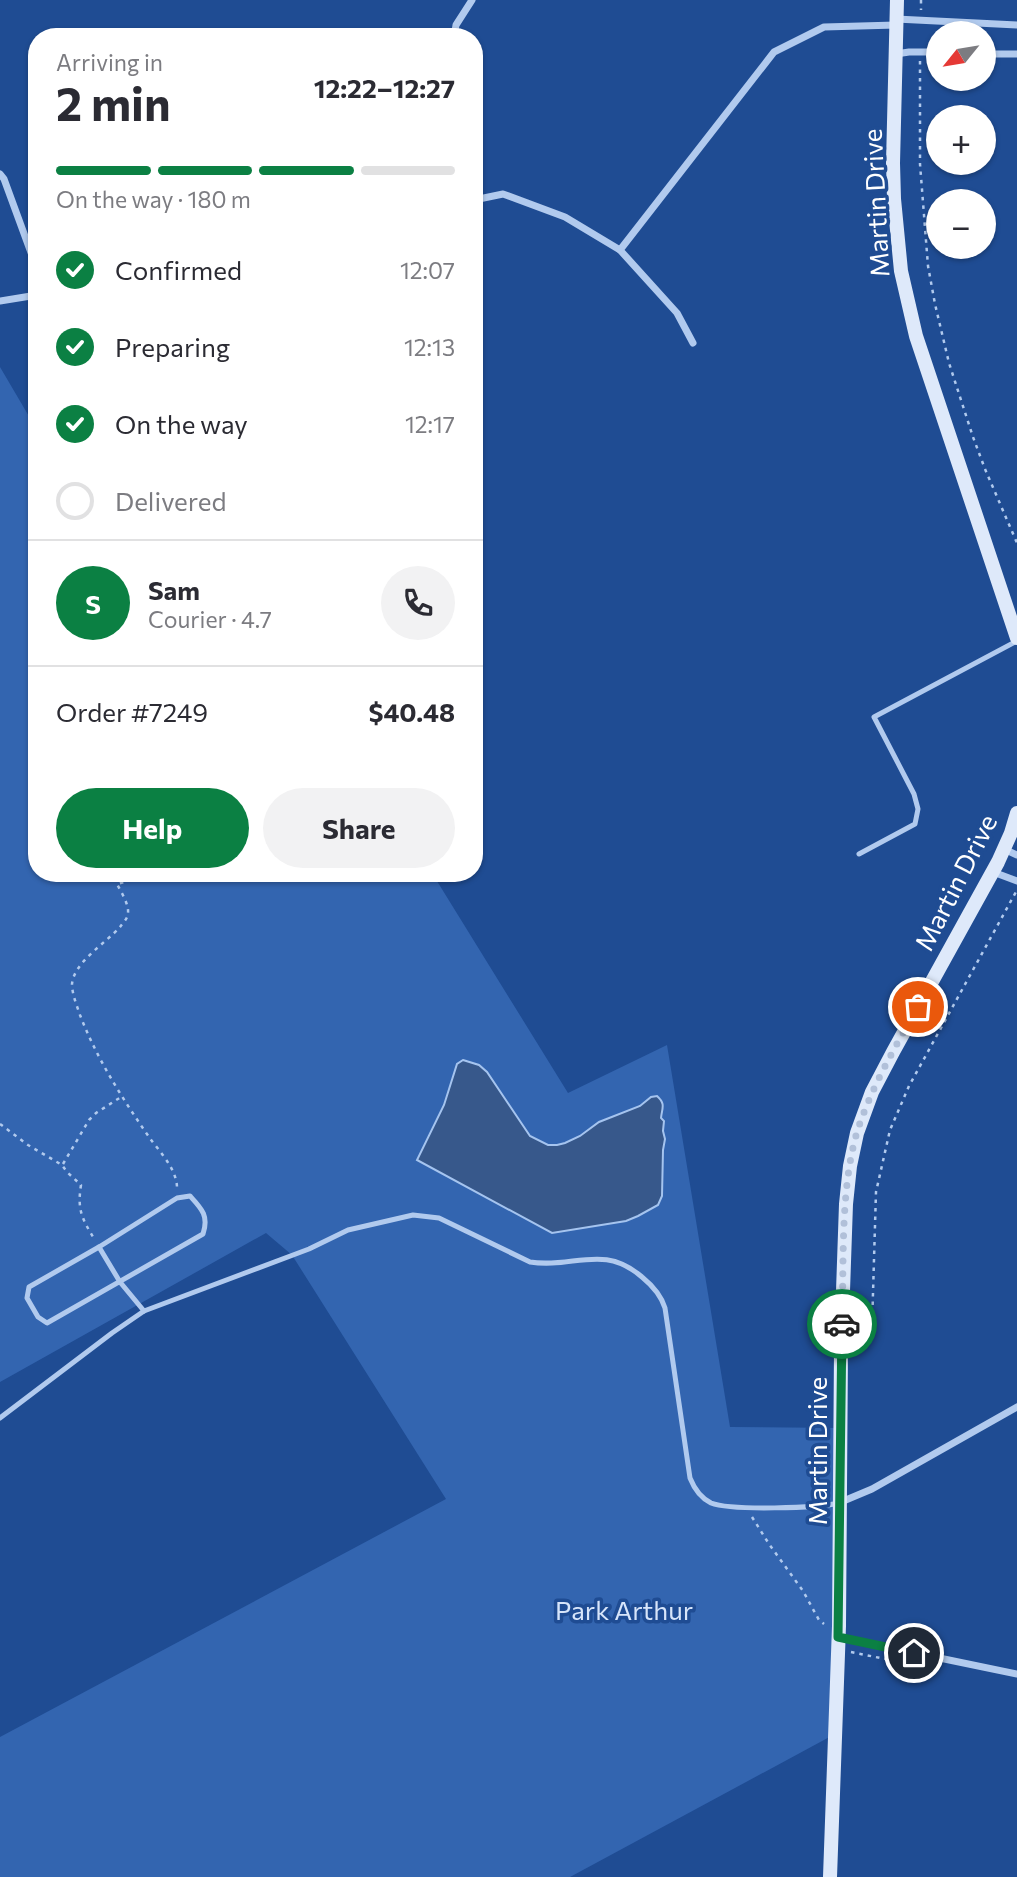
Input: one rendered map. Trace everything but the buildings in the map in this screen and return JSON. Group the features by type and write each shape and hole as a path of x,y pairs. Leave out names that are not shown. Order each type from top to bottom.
{"street":[{"path":"456,28 472,0"},
{"name":"Martin Drive","path":"897,0 894,199 898,248 907,301 935,395 1017,640"},
{"path":"620,250 774,52 824,27 921,21 1017,24"},
{"path":"895,54 926,52"},
{"path":"996,54 1017,54"},
{"path":"0,174 4,178 28,244"},
{"path":"483,198 503,194 565,217 620,250 677,313 693,343"},
{"path":"0,301 28,296"},
{"name":"Martin Drive","path":"830,1877 834,1631 841,1502 841,1349 846,1204 850,1166 857,1133 872,1093 892,1052 993,872 1011,852 1017,813"},
{"path":"993,872 1017,881"},
{"path":"841,1502 872,1489 1017,1407"},
{"path":"834,1631 1017,1674"}],"lane":[{"path":"859,854 915,824 918,808 914,794 874,717 1017,640"},
{"path":"190,1196 201,1208 206,1224 203,1234 47,1323 38,1317 27,1298 29,1287 99,1247 177,1198 190,1196"},
{"path":"0,1418 144,1311 309,1249 348,1230 413,1215 439,1218 530,1262 545,1264 592,1259 614,1260 631,1267 661,1296 665,1308 690,1478 695,1490 711,1502 725,1506 825,1506 841,1502"},
{"path":"99,1247 120,1282 144,1311"}],"path":[{"path":"921,0 921,21"},
{"path":"918,52 921,62 922,202 928,266 935,304 949,363 973,437 1017,542"},
{"path":"124,882 117,884 128,913 125,921 81,964 72,984 85,1029 121,1097 168,1163 177,1181 177,1198"},
{"path":"841,1349 862,1347 870,1336 876,1192 890,1130 909,1086 1015,895"},
{"path":"62,1165 89,1120 121,1097"},
{"path":"0,1124 62,1165 81,1185 80,1210 83,1221 99,1247"},
{"path":"748,1507 819,1620 834,1631"}],"green space":[{"name":"Park Arthur","path":"0,367 28,415 28,882 438,882 568,1093 667,1045 730,1427 841,1428 835,1734 570,1877 0,1877 0,1737 446,1499 292,1255 266,1233 0,1382"}],"shaded area":[{"path":"463,1060 479,1065 487,1072 530,1136 548,1145 565,1143 599,1122 640,1106 651,1097 657,1096 663,1109 661,1118 664,1121 665,1139 662,1196 658,1205 626,1221 552,1233 417,1160 444,1105 457,1064"}],"way so far":[{"path":"842,1324 846,1204 857,1133 872,1093 918,1007"}],"route":[{"path":"842,1324 838,1637 914,1653"}]}
